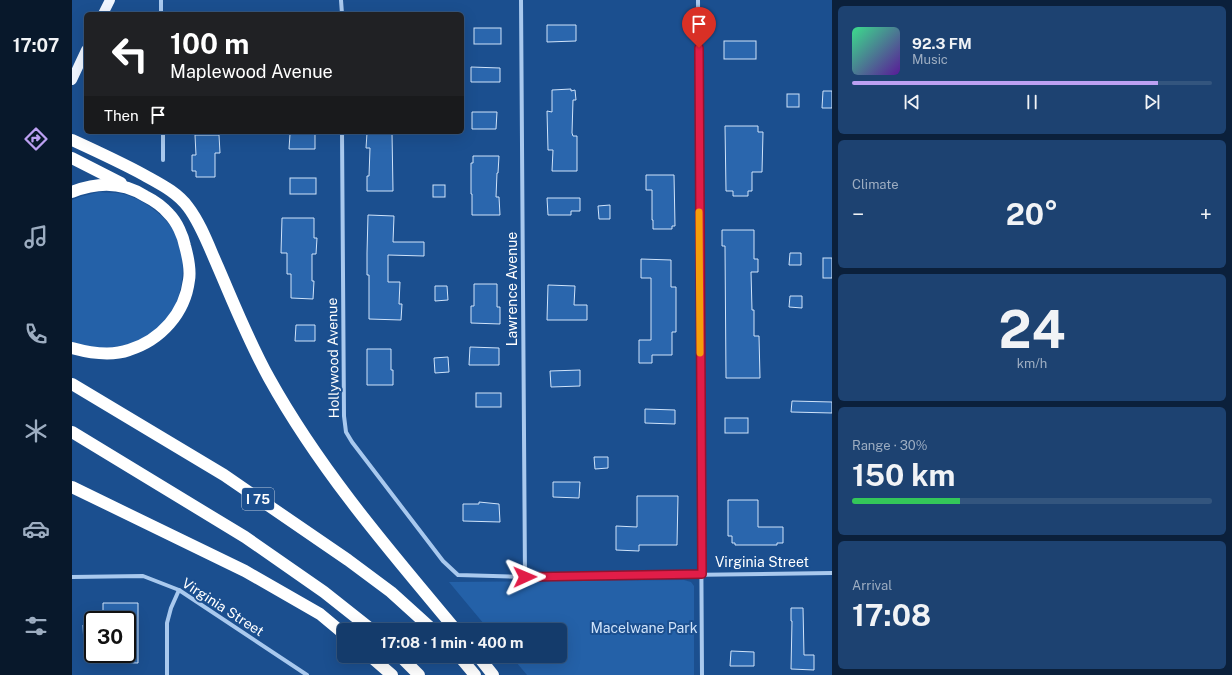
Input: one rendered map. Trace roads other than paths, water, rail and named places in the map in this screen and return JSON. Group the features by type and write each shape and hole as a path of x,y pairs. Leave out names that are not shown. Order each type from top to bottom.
{"highway":[{"path":"72,140 120,162 168,188 188,206 200,228 251,344 289,412 317,454 380,540 450,623"},
{"path":"72,158 133,188 152,200 169,214 183,237 188,258 189,280 182,303 175,318 164,330 147,343 128,351 106,353 85,352 72,348"},
{"path":"72,192 87,186 107,184 133,188"},
{"name":"I 75","path":"72,384 237,484 348,560 391,592 425,623"},
{"path":"72,432 245,537 324,592 363,623"},
{"path":"72,487 245,571 320,614 337,628"},
{"path":"378,663 392,675"},
{"path":"407,663 419,675"},
{"path":"464,663 475,675"},
{"path":"484,663 493,675"}],"main road":[{"path":"104,12 110,0"},
{"path":"72,80 84,54"}],"street":[{"path":"161,0 161,12"},
{"path":"341,0 342,12"},
{"name":"Lawrence Avenue","path":"521,0 525,577"},
{"path":"698,0 702,675"},
{"path":"163,134 163,160"},
{"name":"Hollywood Avenue","path":"342,134 344,400 346,432 352,442 443,561 458,574 525,577"},
{"name":"Virginia Street","path":"525,577 832,573"},
{"name":"Virginia Street","path":"72,577 143,576 179,590 307,675"},
{"path":"167,675 167,623 171,608 179,590"}],"park label":[{"name":"Macelwane Park","path":"644,628"}]}
